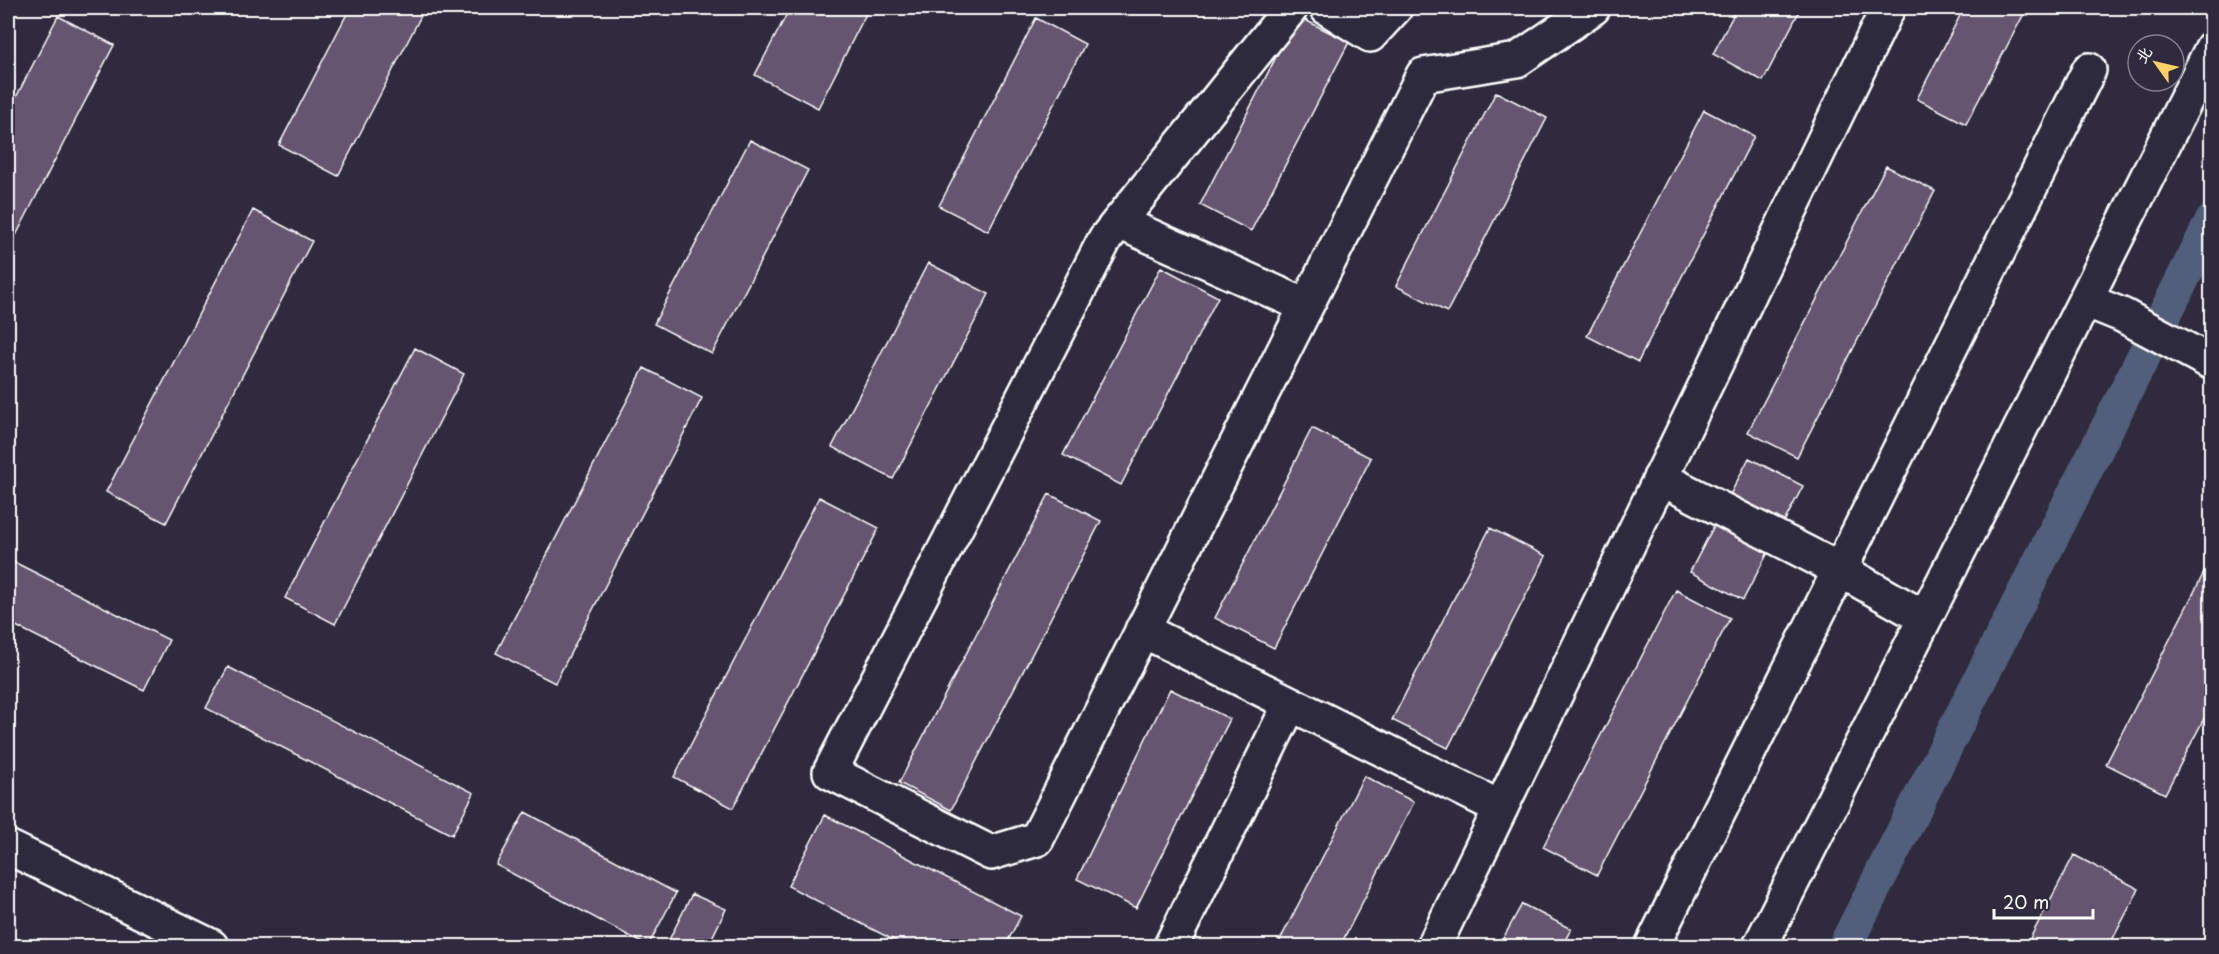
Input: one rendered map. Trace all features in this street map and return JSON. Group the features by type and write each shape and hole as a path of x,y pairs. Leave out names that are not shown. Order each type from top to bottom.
{"street":[{"path":"1291,8 1105,239 830,772 991,854 1037,839 1423,75 1517,60 1593,8"},
{"path":"1327,8 1370,35 1395,8"},
{"path":"1434,946 1888,8"},
{"path":"1760,946 2211,48"},
{"path":"1652,946 2088,70"},
{"path":"1119,222 1306,306"},
{"path":"2085,300 2122,315 2203,359"},
{"path":"1660,477 1840,570 1925,618"},
{"path":"1142,630 1501,808"},
{"path":"1171,946 1290,704"},
{"path":"8,848 211,946"}],"building":[{"path":"350,8 425,8 338,176 279,145"},
{"path":"790,8 869,8 818,108 755,75"},
{"path":"1737,8 1801,8 1763,81 1713,54"},
{"path":"1964,8 2027,8 1966,124 1917,99"},
{"path":"58,16 114,45 8,251 8,113"},
{"path":"1297,16 1349,42 1251,231 1200,205"},
{"path":"1036,18 1085,44 988,231 939,206"},
{"path":"1496,92 1547,118 1447,312 1396,286"},
{"path":"1704,110 1754,136 1638,362 1587,336"},
{"path":"750,140 808,170 712,354 654,324"},
{"path":"1886,166 1935,191 1797,457 1748,432"},
{"path":"253,210 312,241 166,523 106,492"},
{"path":"928,263 989,294 893,479 832,447"},
{"path":"1161,267 1218,297 1121,485 1063,455"},
{"path":"415,348 464,374 335,624 285,598"},
{"path":"644,368 702,398 555,683 496,653"},
{"path":"1312,428 1371,458 1274,648 1215,618"},
{"path":"1749,458 1803,486 1743,600 1690,572"},
{"path":"1049,494 1101,521 951,810 899,783"},
{"path":"819,497 879,528 733,808 674,777"},
{"path":"1490,528 1546,556 1448,748 1392,720"},
{"path":"2212,557 2212,703 2165,794 2106,764"},
{"path":"8,559 169,640 144,690 8,622"},
{"path":"1676,590 1730,618 1597,875 1543,847"},
{"path":"228,667 474,793 452,835 206,708"},
{"path":"1170,689 1230,719 1136,908 1077,879"},
{"path":"1364,776 1414,802 1340,946 1277,946"},
{"path":"525,812 676,893 648,946 496,865"},
{"path":"825,815 1021,916 1005,946 905,946 788,886"},
{"path":"2074,855 2139,889 2109,946 2026,946"},
{"path":"692,894 726,909 708,946 666,946"},
{"path":"1522,904 1571,929 1562,946 1499,946"}],"waterway":[{"path":"1845,946 2212,221"}]}
